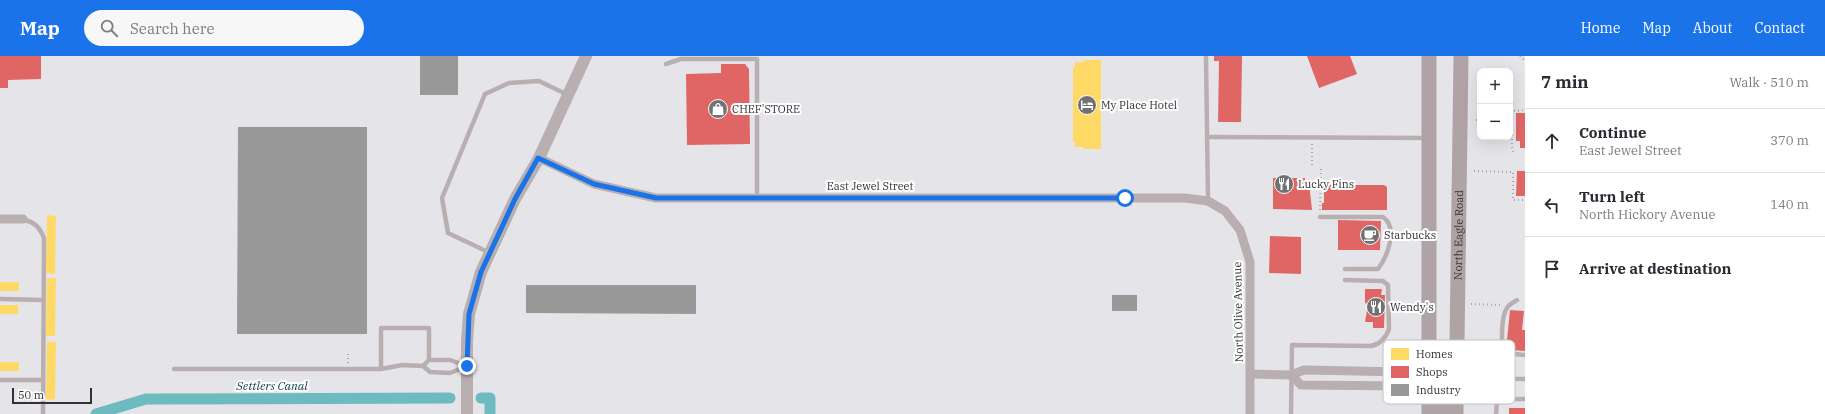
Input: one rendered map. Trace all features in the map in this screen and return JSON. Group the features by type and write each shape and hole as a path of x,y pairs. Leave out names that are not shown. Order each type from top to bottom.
{"highway":[{"path":"1425,340 1429,56"},
{"name":"North Eagle Road","path":"1457,340 1461,56"},
{"path":"1427,404 1428,414"},
{"path":"1442,404 1443,414"}],"street":[{"path":"467,414 469,314 481,272 515,199 538,158 586,56"},
{"name":"East Jewel Street","path":"538,158 594,184 656,198 1185,198 1208,202"},
{"name":"North Olive Avenue","path":"1208,202 1225,211 1240,230 1250,262 1250,414"},
{"path":"0,219 23,219"},
{"path":"1251,374 1291,375 1304,370 1383,372"},
{"path":"1291,375 1301,385 1383,386"}],"lane":[{"path":"1206,56 1208,202"},
{"path":"666,64 682,59 757,59 757,198"},
{"path":"490,253 448,233 442,198 485,94 510,83 539,81 568,95"},
{"path":"1207,137 1428,138"},
{"path":"1320,217 1383,217 1387,220 1389,227 1390,248 1378,269 1345,269"},
{"path":"23,219 35,223 40,228 44,238 43,414"},
{"path":"1291,414 1292,345 1376,345 1383,339 1389,329 1388,285 1383,281 1344,280"},
{"path":"0,299 44,300"},
{"path":"1502,340 1503,315 1507,306 1517,300"},
{"path":"381,369 381,328 429,328 430,360"},
{"path":"1515,354 1525,355"},
{"path":"423,366 430,360 450,360 467,366"},
{"path":"174,369 381,369 402,365 423,366 430,372 450,373 467,366"},
{"path":"1515,379 1525,379"},
{"path":"0,380 43,380"},
{"path":"1496,414 1497,404"}],"path":[{"path":"1520,56 1525,60"},
{"path":"1513,111 1525,110"},
{"path":"1312,137 1312,168"},
{"path":"1512,140 1514,154"},
{"path":"1320,217 1321,168"},
{"path":"1474,171 1513,172 1513,200 1525,200"},
{"path":"1471,304 1504,305"},
{"path":"348,354 348,364"}],"building: Homes":[{"name":"My Place Hotel","path":"1084,60 1101,60 1101,149 1083,149 1083,147 1075,147 1075,142 1073,142 1073,67 1075,67 1075,62 1084,62"},
{"path":"47,215 56,216 55,274 46,273"},
{"path":"47,278 56,278 55,336 46,336"},
{"path":"0,282 19,282 19,291 0,291"},
{"path":"0,305 18,305 18,314 0,314"},
{"path":"47,342 56,342 55,400 46,399"},
{"path":"0,362 19,362 19,371 0,371"}],"building: Shops":[{"path":"0,56 41,56 41,79 8,80 8,88 0,88"},
{"path":"1214,56 1242,56 1241,122 1218,122 1219,61 1214,61"},
{"path":"1307,56 1350,56 1357,74 1319,88"},
{"name":"CHEF'STORE","path":"721,64 745,64 749,69 750,144 687,145 686,74 721,73"},
{"path":"1516,113 1525,113 1525,148 1520,148 1520,141 1516,141"},
{"path":"1517,171 1525,171 1525,196 1516,196"},
{"path":"1273,178 1305,178 1305,183 1309,183 1312,210 1273,209"},
{"path":"1324,185 1384,185 1387,187 1387,210 1322,210 1322,203 1324,203"},
{"path":"1338,220 1381,221 1380,250 1338,250"},
{"path":"1270,236 1301,237 1301,274 1269,273"},
{"name":"Wendy's","path":"1365,289 1382,289 1381,295 1385,295 1384,328 1373,328 1373,322 1365,322 1368,304 1365,303"},
{"path":"1510,310 1524,311 1522,330 1525,330 1525,351 1515,350 1515,340 1507,340"},
{"path":"1509,408 1525,408 1525,414 1509,414"}],"building: Industry":[{"path":"420,56 458,56 458,95 420,95"},
{"path":"238,127 367,127 367,334 237,334"},
{"path":"526,285 696,285 696,314 526,313"},
{"path":"1112,295 1137,295 1137,311 1112,311"}],"waterway":[{"name":"Settlers Canal","path":"96,414 146,399 450,398"},
{"path":"481,398 490,398 490,414"}],"place":[{"name":"My Place Hotel","path":"1087,105"},
{"name":"CHEF'STORE","path":"718,109"},
{"name":"Lucky Fins","path":"1284,184"},
{"name":"Starbucks","path":"1370,235"},
{"name":"Wendy's","path":"1376,307"}],"route":[{"path":"467,366 469,314 481,272 515,199 538,158 594,184 656,198 1125,198"}]}
